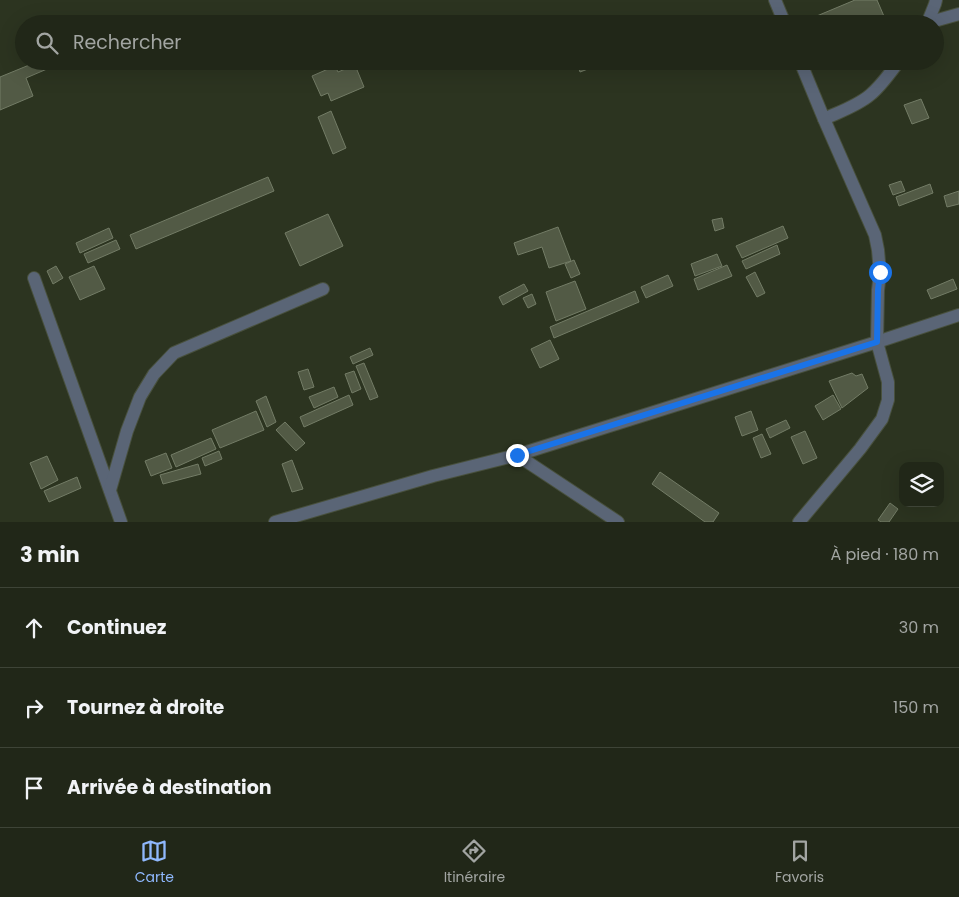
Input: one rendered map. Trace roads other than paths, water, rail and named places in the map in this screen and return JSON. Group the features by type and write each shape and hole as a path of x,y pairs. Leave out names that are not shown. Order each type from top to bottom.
{"street":[{"path":"775,0 781,15"},
{"path":"931,15 936,0"},
{"path":"944,18 959,14"},
{"path":"799,522 860,449 882,419 888,400 888,382 877,342 880,272 875,235 804,70"},
{"path":"824,119 870,95 892,70"},
{"path":"34,278 121,522"},
{"path":"110,490 127,431 140,397 154,374 174,353 323,290"},
{"path":"275,522 432,476 517,455 877,342 959,314"},
{"path":"517,455 618,522"}]}
